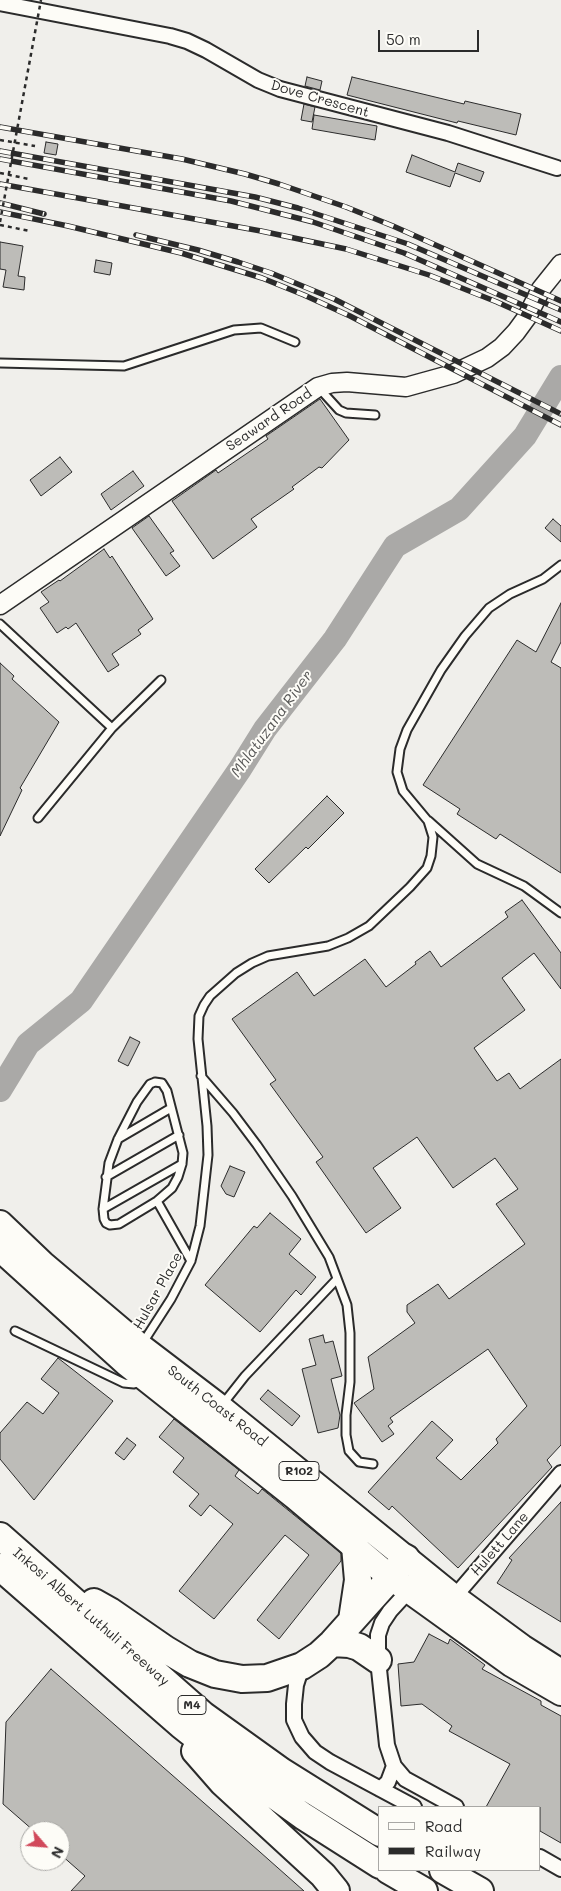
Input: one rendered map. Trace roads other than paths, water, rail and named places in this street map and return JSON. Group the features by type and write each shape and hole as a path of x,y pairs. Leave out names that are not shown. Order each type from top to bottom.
{"highway":[{"name":"South Coast Road","path":"0,1223 37,1271 136,1360 205,1426 275,1466"},
{"name":"South Coast Road","path":"0,1249 37,1271"},
{"name":"South Coast Road","path":"136,1360 220,1407 275,1466 407,1575 517,1656 561,1693"},
{"name":"South Coast Road","path":"302,1488 355,1546 407,1575"},
{"name":"Inkosi Albert Luthuli Freeway","path":"0,1536 10,1561 43,1590 181,1725 260,1786 378,1864"},
{"path":"352,1620 358,1580 355,1546"},
{"path":"43,1590 110,1610 165,1649 190,1664 215,1674 242,1679 267,1678 302,1666 319,1655 352,1620 407,1575"},
{"name":"Inkosi Albert Luthuli Freeway","path":"43,1590 203,1715 281,1772 347,1815 378,1832"},
{"path":"332,1643 349,1644 359,1647 368,1651 378,1660"},
{"name":"South Coast Road","path":"517,1656 561,1672"},
{"path":"181,1725 189,1743 202,1762 323,1875 336,1891"},
{"path":"390,1871 424,1891"},
{"path":"445,1871 480,1891"}],"street":[{"name":"Dove Crescent","path":"0,2 187,41 258,80 280,89 448,133 557,168"},
{"name":"Seaward Road","path":"0,605 318,387 332,383 347,382 406,387 453,374 487,358 502,347 516,332 527,317 541,289 561,264"},
{"name":"Hulett Lane","path":"447,1606 561,1473"},
{"path":"407,1575 378,1635 378,1660 387,1745 394,1766 405,1779 454,1806"},
{"path":"302,1666 296,1685 294,1704 294,1720 302,1737 314,1752 412,1806"},
{"path":"380,1789 388,1782 394,1766"},
{"path":"541,1858 561,1869"}],"lane":[{"path":"0,363 124,366 234,330 261,328 295,342"},
{"path":"318,387 339,410 346,413 374,415"},
{"path":"561,565 536,584 510,594 489,608 465,636 420,705 407,730 400,749 398,772 403,791 428,821 477,864 524,886 561,913"},
{"path":"0,624 112,728"},
{"path":"38,818 112,728 161,680"},
{"name":"Hulsar Place","path":"136,1360 191,1261 200,1226 208,1155 198,1026 204,1005 210,996 236,974 268,956 328,946 348,938 369,926 427,868 431,856 433,837 428,821"},
{"path":"201,1076 233,1112 287,1188 329,1257 347,1305 350,1333 350,1382 346,1415 346,1435 349,1452 359,1462 373,1464"},
{"path":"159,1082 164,1086 172,1108 183,1152 182,1164 172,1188 158,1201 137,1214 114,1225 106,1223 103,1209 106,1177 118,1139 137,1102 150,1084 159,1082"},
{"path":"118,1139 172,1108"},
{"path":"106,1177 179,1135"},
{"path":"103,1209 182,1164"},
{"path":"158,1201 191,1261"},
{"path":"205,1426 245,1376 337,1279"},
{"path":"15,1331 124,1383 134,1384 136,1360"}],"waterway":[{"name":"Mhlatuzana River","path":"0,1090 28,1044 81,1001 240,769 265,729 335,639 395,546 459,509 525,436 561,377"}],"railway":[{"path":"0,127 182,159 279,184 346,207 393,226 561,301"},
{"path":"0,151 255,197 298,208 408,244 561,310"},
{"path":"0,159 231,201 313,222 404,253 561,322"},
{"path":"0,184 261,231 346,249 429,275 497,302 561,331"},
{"path":"0,203 44,214"},
{"path":"0,212 181,253 262,278 350,316 561,425"},
{"path":"136,235 238,262 271,273 334,299 561,414"}]}
